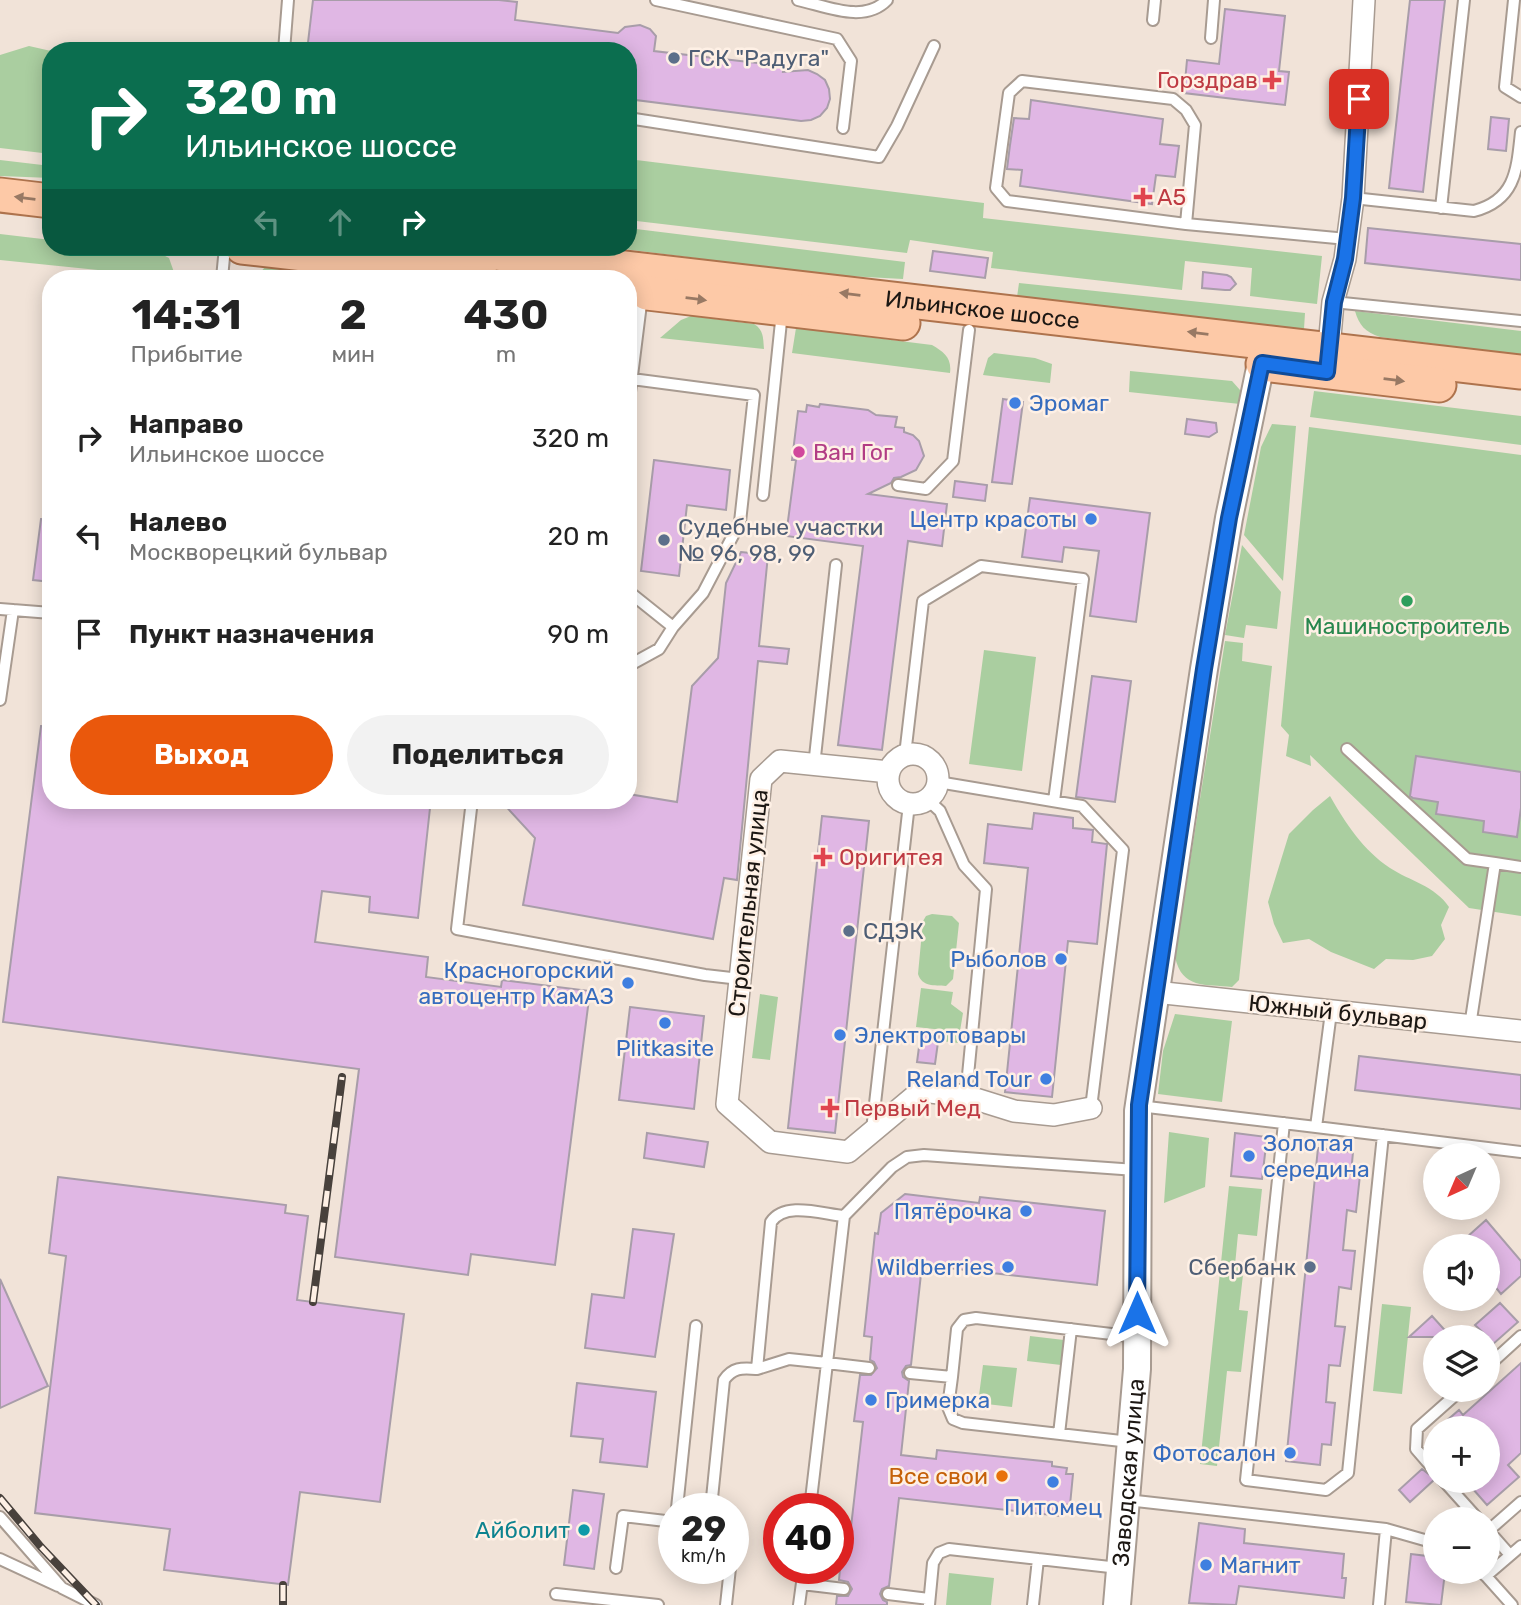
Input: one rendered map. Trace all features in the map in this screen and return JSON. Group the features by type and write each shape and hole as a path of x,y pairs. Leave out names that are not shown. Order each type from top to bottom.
{"main road":[{"path":"0,195 42,200"},
{"path":"0,218 42,223"},
{"path":"322,256 448,270"},
{"name":"Ильинское шоссе","path":"514,256 624,270"},
{"name":"Ильинское шоссе","path":"637,272 1328,360 1521,395"},
{"name":"Ильинское шоссе","path":"637,292 968,330 1264,352"},
{"name":"Ильинское шоссе","path":"1328,360 1521,372"}],"street":[{"path":"1328,360 1334,302 1353,198 1364,0"},
{"name":"Заводская улица","path":"1117,1605 1137,1369 1139,1105 1227,531 1264,352"},
{"path":"913,754 928,759 937,771 925,795 898,800 892,794 889,772 898,759 913,754"},
{"name":"Строительная улица","path":"871,1133 848,1152 770,1142 727,1104 761,779 780,761 889,772"},
{"name":"Южный бульвар","path":"1155,992 1521,1031"},
{"path":"871,1133 921,1091 966,1096 1014,1111 1054,1115 1091,1108"}],"lane":[{"path":"285,42 288,0"},
{"path":"656,0 837,39 851,61 843,128"},
{"path":"798,0 859,13 870,11 887,0"},
{"path":"1153,20 1155,0"},
{"path":"1211,38 1214,0"},
{"path":"1441,208 1464,0"},
{"path":"1514,0 1505,87 1521,97"},
{"path":"637,119 879,157 897,126 934,47"},
{"path":"1186,224 1195,125 1186,110 1173,99 1022,81 1009,93 996,188 1007,201 1186,224 1347,239"},
{"path":"1353,198 1474,211 1487,208 1506,192 1519,176 1521,132"},
{"path":"1334,302 1521,321"},
{"path":"763,495 782,309"},
{"path":"898,485 926,489 954,461 968,330"},
{"path":"637,380 754,395 740,522 703,593 673,627 659,649 637,661"},
{"path":"814,766 836,565"},
{"path":"905,755 923,601 981,566 1083,579 1054,801"},
{"path":"637,598 673,627"},
{"path":"0,609 42,613"},
{"path":"0,700 13,610"},
{"path":"1347,749 1467,859 1521,867"},
{"path":"925,795 1054,801 1082,806 1123,850 1091,1108"},
{"path":"925,795 940,811 964,865 986,889 966,1096"},
{"path":"871,1133 925,795"},
{"path":"471,809 457,929 705,975 740,979"},
{"path":"1470,1026 1494,863"},
{"path":"1316,1127 1331,1012"},
{"path":"1139,1105 1521,1152"},
{"path":"1284,1123 1246,1480 1326,1490 1348,1473 1384,1135"},
{"path":"812,1493 844,1216 892,1167 907,1157 924,1155 1139,1171"},
{"path":"757,1369 772,1222 776,1214 786,1210 844,1216"},
{"path":"1131,1442 963,1423 953,1419 948,1407 957,1329 964,1320 976,1318 1137,1337"},
{"path":"678,1493 695,1326"},
{"path":"1059,1434 1071,1329"},
{"path":"1500,1355 1521,1336"},
{"path":"713,1493 724,1380 730,1372 740,1368 757,1369 789,1359 869,1368"},
{"path":"911,1373 952,1377"},
{"path":"1432,1416 1447,1402"},
{"path":"1423,1424 1417,1429 1416,1449 1423,1457"},
{"path":"1455,1493 1467,1507"},
{"path":"1126,1500 1386,1529 1423,1539"},
{"path":"1500,1520 1521,1502"},
{"path":"616,1568 623,1516 658,1520"},
{"path":"0,1517 62,1588"},
{"path":"1378,1605 1386,1529"},
{"path":"1500,1544 1510,1555"},
{"path":"1500,1562 1521,1546"},
{"path":"888,1594 929,1602 933,1563 939,1553 949,1549 1119,1568"},
{"path":"0,1559 96,1605"},
{"path":"1033,1605 1038,1559"},
{"path":"726,1605 728,1584"},
{"path":"799,1605 802,1584 844,1589"},
{"path":"1493,1584 1512,1605"},
{"path":"556,1594 658,1605"}],"green space":[{"path":"29,46 42,49 42,153 0,148 0,55"},
{"path":"0,160 42,165 42,178 0,176"},
{"path":"637,160 984,203 983,218 1322,256 1317,304 1250,296 1252,268 1185,261 1182,290 991,268 993,252 910,240 907,253 637,221"},
{"path":"637,229 905,262 903,279 829,275 637,251"},
{"path":"0,234 42,239 42,256 164,256 169,258 173,270 98,270 0,260"},
{"path":"267,265 307,270 262,270"},
{"path":"1019,283 1305,313 1304,329 1017,297"},
{"path":"1355,311 1521,331 1521,355 1380,337 1363,327"},
{"path":"691,316 754,324 761,332 764,349 660,338 681,320"},
{"path":"796,328 932,345 946,356 950,363 950,373 792,353"},
{"path":"994,353 1035,358 1052,364 1050,383 983,375 988,358"},
{"path":"1130,371 1232,381 1240,390 1240,404 1129,392"},
{"path":"1314,391 1521,416 1521,445 1310,417"},
{"path":"1272,424 1296,426 1283,581 1244,535 1261,447"},
{"name":"Машиностроитель","path":"1309,427 1521,455 1521,916 1469,908 1310,755 1311,766 1286,756 1289,735 1281,726"},
{"path":"1242,545 1281,592 1277,629 1246,625 1244,638 1225,635"},
{"path":"1225,641 1243,643 1242,661 1272,666 1239,980 1232,987 1204,985 1189,980 1178,967 1175,957"},
{"path":"984,650 1036,657 1022,771 969,764"},
{"path":"1330,796 1371,853 1390,868 1437,894 1449,907 1441,925 1445,939 1432,956 1413,960 1386,959 1374,969 1331,952 1309,939 1283,943 1268,902 1289,834"},
{"path":"926,916 952,916 959,923 953,979 946,986 925,983 918,974 923,921"},
{"path":"921,988 953,992 951,1004 963,1013 958,1043 942,1041 943,1030 916,1027"},
{"path":"760,994 778,997 770,1060 752,1058"},
{"path":"1175,1014 1232,1021 1222,1102 1158,1094 1163,1051"},
{"path":"1169,1132 1209,1138 1205,1187 1164,1203"},
{"path":"1229,1186 1262,1189 1257,1236 1238,1234 1235,1265 1244,1266 1239,1310 1248,1311 1241,1372 1227,1371 1217,1466 1200,1464"},
{"path":"1382,1304 1411,1307 1402,1394 1373,1391"},
{"path":"1030,1336 1064,1340 1061,1365 1027,1361"},
{"path":"983,1365 1017,1368 1012,1407 978,1403"},
{"path":"949,1573 994,1578 991,1605 946,1605"}],"building":[{"name":"ГСК \"Радуга\"","path":"313,0 499,0 517,2 515,20 618,33 625,27 640,25 650,29 656,36 654,51 784,66 783,72 808,70 825,80 830,99 820,116 801,121 637,100 637,42 308,42"},
{"path":"1410,0 1445,0 1423,192 1389,188"},
{"path":"1225,9 1285,16 1279,71 1289,72 1285,105 1184,93 1187,60 1219,64"},
{"path":"1031,100 1163,119 1160,144 1179,146 1175,177 1156,175 1152,204 1020,186 1022,170 1007,169 1010,145 1014,118 1029,119"},
{"path":"1491,117 1509,119 1506,151 1488,149"},
{"path":"1368,228 1521,244 1521,280 1365,263"},
{"path":"933,251 988,258 985,278 930,271"},
{"path":"1203,272 1227,275 1236,284 1230,290 1202,288"},
{"path":"1003,399 1023,402 1012,484 992,482"},
{"path":"820,404 897,417 895,427 904,428 904,432 919,441 924,456 916,470 894,478 891,483 868,494 947,504 942,546 908,541 882,750 838,745 863,546 786,536 796,460 792,460 798,411 806,412 807,405 819,407"},
{"path":"1187,419 1216,423 1217,432 1209,437 1185,434"},
{"name":"Судебные участки № 96, 98, 99","path":"654,460 730,470 726,510 687,505 679,576 641,571"},
{"path":"955,481 987,485 985,501 953,497"},
{"path":"1030,498 1150,513 1136,622 1090,616 1099,551 1064,547 1062,562 1022,557"},
{"path":"41,519 42,519 42,581 33,580"},
{"path":"741,552 768,555 759,646 789,649 787,664 758,661 737,880 724,878 713,939 523,905 535,838 508,809 637,809 637,795 677,802 692,686 718,658 726,583"},
{"path":"1092,676 1131,681 1115,802 1076,797"},
{"path":"41,726 42,809 430,809 418,918 369,912 370,897 322,891 315,942 428,957 426,977 501,987 502,980 590,991 555,1265 471,1254 468,1275 335,1257 359,1069 3,1022"},
{"path":"1416,756 1521,772 1521,808 1517,837 1483,832 1484,821 1436,814 1438,802 1410,796"},
{"path":"1034,813 1073,818 1073,828 1093,830 1092,842 1107,844 1097,944 1068,941 1052,1097 1005,1092 1028,868 984,863 988,824 1032,829"},
{"path":"822,816 869,821 835,1133 788,1128"},
{"path":"630,1007 704,1016 694,1109 619,1100"},
{"path":"921,1032 939,1035 935,1064 917,1062"},
{"path":"1359,1056 1521,1075 1521,1109 1355,1090"},
{"path":"647,1133 708,1142 704,1167 644,1158"},
{"name":"Золотая середина","path":"1235,1133 1267,1137 1262,1179 1231,1176"},
{"path":"1318,1148 1353,1152 1351,1174 1360,1175 1356,1212 1347,1210 1343,1250 1355,1251 1351,1289 1339,1287 1335,1326 1345,1327 1340,1366 1329,1365 1326,1402 1335,1403 1331,1445 1322,1444 1320,1465 1286,1461"},
{"path":"58,1177 286,1205 285,1213 308,1216 297,1300 404,1314 380,1502 300,1492 288,1585 164,1570 170,1529 35,1513 66,1256 49,1253"},
{"path":"905,1194 979,1203 980,1197 1105,1211 1097,1285 922,1265 911,1365 906,1366 902,1372 903,1377 909,1381 901,1455 936,1459 937,1450 1052,1462 1052,1466 1067,1468 1066,1474 1073,1474 1070,1505 1062,1504 1060,1516 899,1498 889,1586 882,1589 880,1594 887,1605 836,1605 837,1596 848,1596 852,1589 849,1584 854,1584 854,1501 863,1422 854,1421 860,1375 871,1375 877,1368 870,1360 872,1337 864,1336 875,1233 878,1234 881,1213"},
{"path":"1486,1220 1498,1234 1470,1234"},
{"path":"633,1229 674,1234 655,1357 585,1348 592,1294 624,1298"},
{"path":"1500,1236 1521,1261 1521,1276 1501,1294"},
{"path":"0,1279 48,1386 0,1408"},
{"path":"1500,1303 1518,1322 1500,1338 1500,1325 1475,1325 1491,1311 1500,1311"},
{"path":"1432,1316 1440,1325 1423,1325 1423,1337 1409,1337"},
{"path":"1521,1363 1521,1453 1508,1465 1519,1477 1487,1505 1476,1493 1500,1493 1500,1416 1452,1416 1459,1410 1463,1415 1478,1402 1500,1402 1500,1382"},
{"path":"577,1383 656,1392 647,1467 600,1462 603,1439 571,1436"},
{"path":"1423,1470 1423,1490 1410,1502 1399,1490"},
{"name":"Айболит","path":"573,1490 604,1494 594,1569 564,1565"},
{"path":"1199,1523 1245,1529 1244,1543 1344,1554 1344,1598 1239,1586 1236,1605 1189,1603"},
{"path":"1411,1554 1423,1556 1423,1584 1444,1584 1441,1605 1406,1602"}],"railway":[{"path":"313,1302 342,1077"},
{"path":"0,1498 41,1547 96,1605"},
{"path":"283,1585 283,1605"}],"place":[{"name":"ГСК \"Радуга\"","path":"674,58"},
{"name":"Горздрав","path":"1272,80"},
{"name":"А5","path":"1143,197"},
{"name":"Эромаг","path":"1015,403"},
{"name":"Ван Гог","path":"799,452"},
{"name":"Центр красоты","path":"1091,519"},
{"name":"Судебные участки № 96, 98, 99","path":"664,540"},
{"name":"Машиностроитель","path":"1407,601"},
{"name":"Оригитея","path":"823,857"},
{"name":"СДЭК","path":"849,931"},
{"name":"Рыболов","path":"1061,959"},
{"name":"Красногорский автоцентр КамАЗ","path":"628,983"},
{"name":"Plitkasite","path":"665,1023"},
{"name":"Электротовары","path":"840,1035"},
{"name":"Reland Tour","path":"1046,1079"},
{"name":"Первый Мед","path":"830,1108"},
{"name":"Золотая середина","path":"1249,1156"},
{"name":"Пятёрочка","path":"1026,1211"},
{"name":"Wildberries","path":"1008,1267"},
{"name":"Сбербанк","path":"1310,1267"},
{"name":"Гримерка","path":"871,1400"},
{"name":"Фотосалон","path":"1290,1453"},
{"name":"Все свои","path":"1002,1476"},
{"name":"Питомец","path":"1053,1482"},
{"name":"Айболит","path":"584,1530"},
{"name":"Магнит","path":"1206,1565"}],"route":[{"path":"1137,1313 1138,1111 1229,518 1262,363 1327,372 1334,302 1345,259 1353,198 1359,99"}]}
